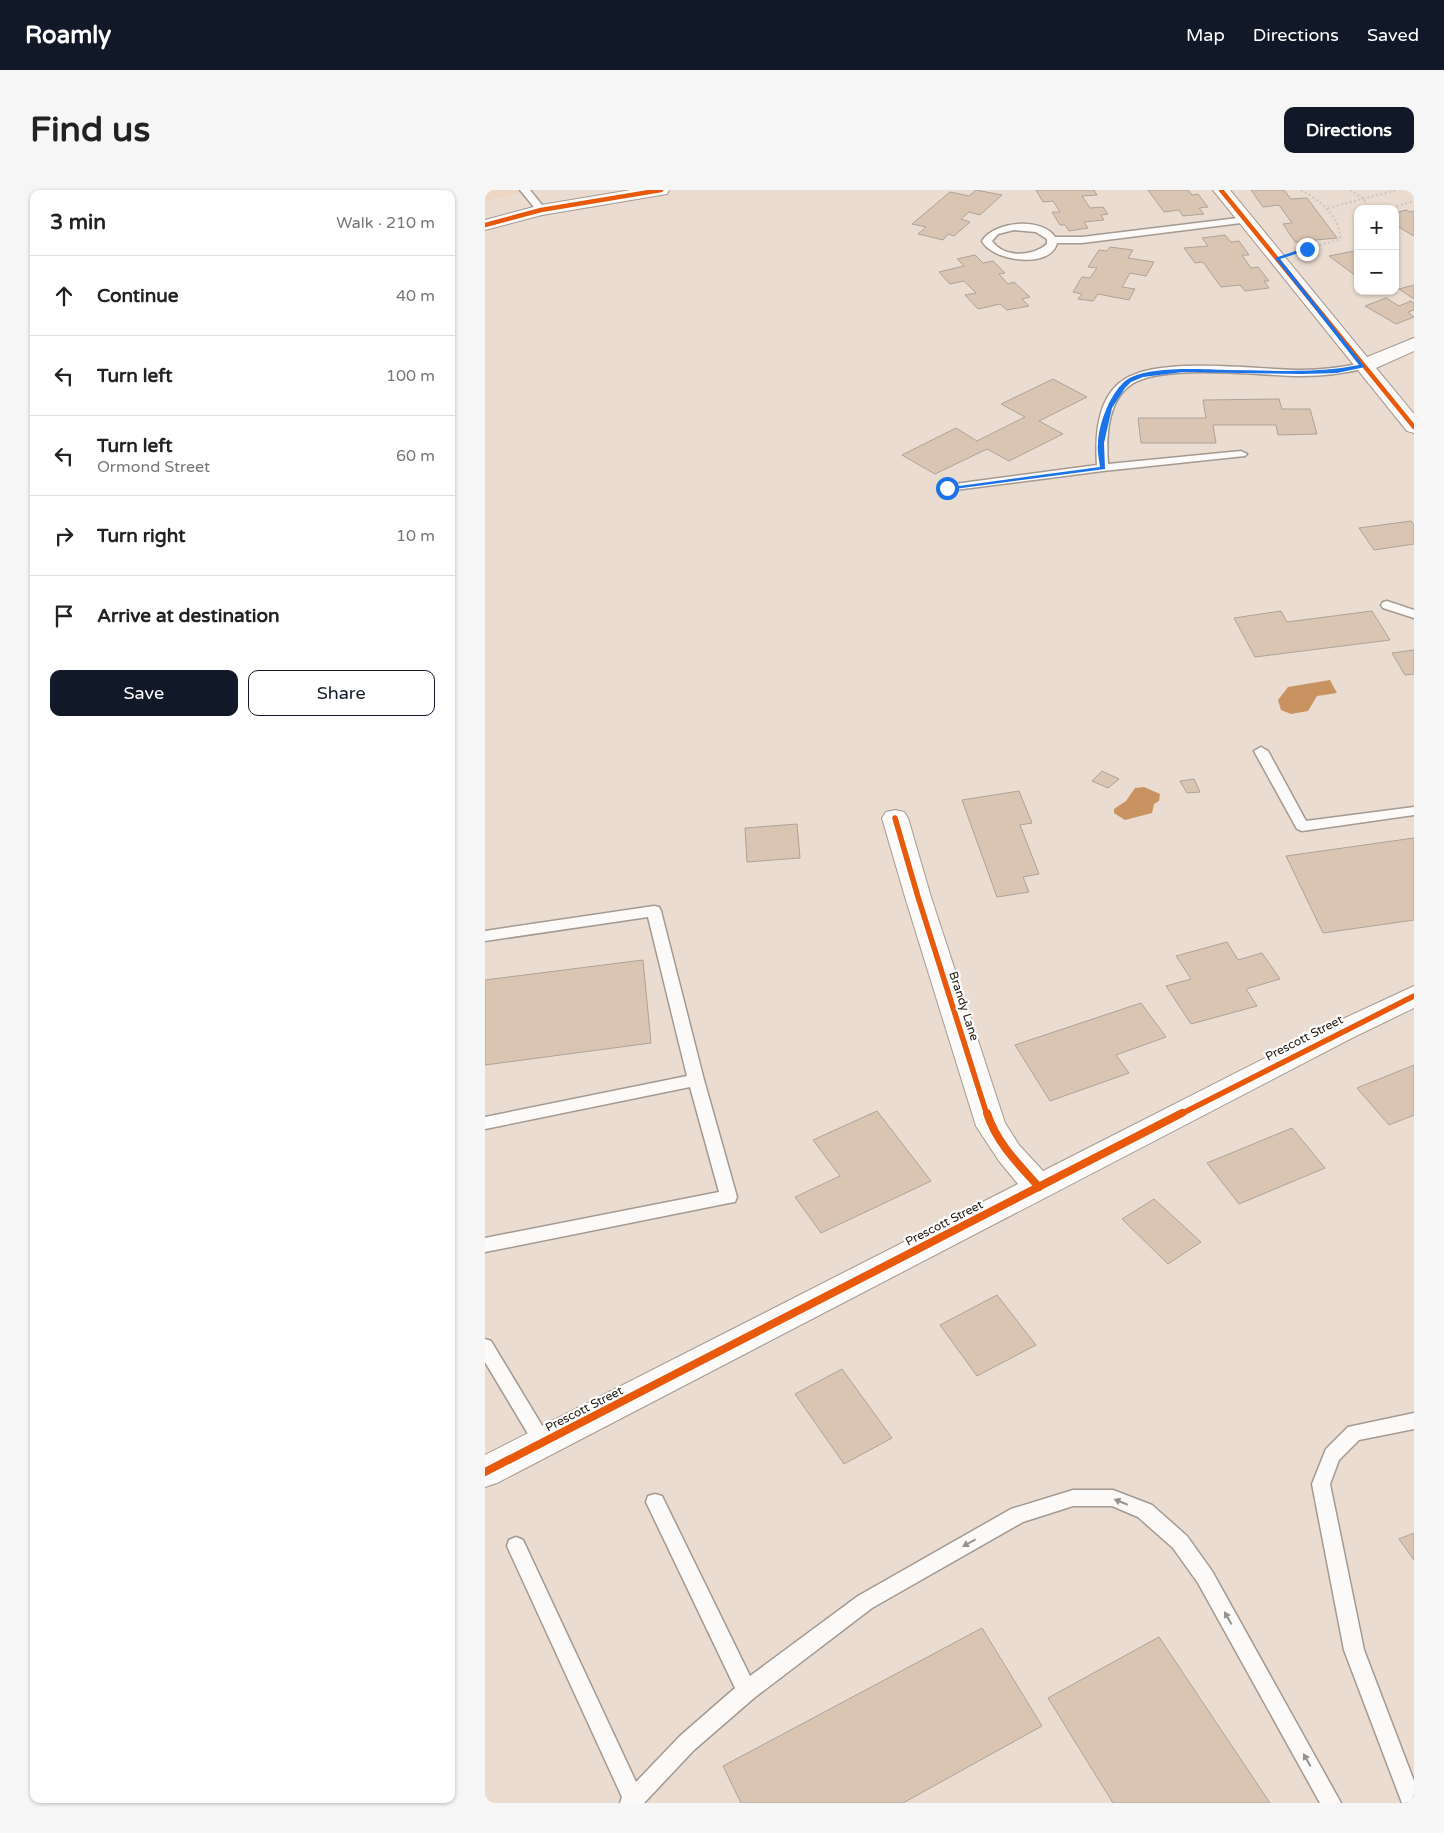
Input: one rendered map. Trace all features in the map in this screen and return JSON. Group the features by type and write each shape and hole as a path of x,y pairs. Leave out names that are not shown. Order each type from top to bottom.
{"street":[{"path":"485,208 527,193 563,190"},
{"path":"485,225 541,210 661,190"},
{"path":"1221,190 1414,427"},
{"path":"1363,366 1414,344"},
{"name":"Brandy Lane","path":"895,818 991,1126 1009,1153 1039,1187"},
{"name":"Prescott Street","path":"485,1472 1342,1030 1414,996"}],"lane":[{"path":"527,193 541,210"},
{"path":"1053,240 1082,240 1246,220"},
{"path":"1014,227 1035,228 1044,231 1053,240 1052,245 1041,253 1022,256 1001,254 993,250 987,241 995,232 1014,227"},
{"path":"1103,468 1101,443 1109,408 1129,381 1142,375 1183,371 1328,372 1363,366"},
{"path":"947,488 1103,468 1241,454"},
{"path":"1387,605 1414,614"},
{"path":"1261,751 1302,826 1414,810"},
{"path":"485,936 654,912 696,1080 729,1197 485,1245"},
{"path":"485,1123 696,1080"},
{"path":"485,1346 543,1443"},
{"path":"1412,1803 1354,1650 1321,1484 1332,1454 1355,1433 1414,1421"},
{"path":"516,1546 632,1800 687,1743 747,1691 865,1602 1019,1515 1073,1498 1113,1498 1145,1511 1180,1542 1205,1577 1331,1803"},
{"path":"655,1502 747,1691"}],"path":[{"path":"1277,258 1340,239 1341,233 1327,208 1320,201 1301,190"},
{"path":"1350,190 1364,199 1365,205"},
{"path":"1327,208 1397,190"},
{"path":"1399,206 1414,201"}],"shaded area":[{"path":"485,190 530,190 485,201"},
{"path":"1330,680 1337,693 1317,696 1308,711 1291,714 1281,710 1278,700 1288,687"},
{"path":"1144,787 1160,794 1159,801 1154,804 1152,813 1125,820 1114,813 1114,809 1126,801 1135,788"}],"building":[{"path":"976,190 1002,195 980,215 969,212 961,219 970,222 954,236 948,234 943,240 918,234 926,227 912,224 950,192 969,196"},
{"path":"1036,190 1094,190 1097,195 1082,196 1090,208 1103,207 1108,214 1101,215 1104,220 1084,222 1088,228 1069,231 1065,225 1060,225 1052,212 1060,212 1053,201 1043,202"},
{"path":"1148,190 1188,190 1192,195 1198,194 1208,207 1199,208 1204,214 1183,216 1179,210 1164,212"},
{"path":"1251,190 1284,190 1291,199 1307,198 1337,238 1295,242 1283,224 1292,223 1279,205 1263,207"},
{"path":"1414,211 1414,236 1399,227 1399,212"},
{"path":"1225,235 1231,242 1239,241 1249,255 1242,255 1251,268 1258,267 1269,281 1264,281 1269,288 1245,291 1240,285 1221,287 1203,262 1195,263 1184,248 1208,246 1202,238"},
{"path":"1110,247 1133,250 1128,258 1154,262 1146,276 1130,273 1122,287 1135,289 1129,300 1098,294 1093,301 1078,299 1082,294 1073,292 1082,277 1090,278 1097,268 1088,267 1099,250 1107,251"},
{"path":"1354,251 1354,275 1329,256"},
{"path":"975,255 983,263 993,261 1005,273 999,274 1008,284 1014,282 1030,297 1022,299 1029,306 1007,310 1000,304 978,309 965,295 976,293 964,281 950,284 939,272 964,266 957,259"},
{"path":"1414,285 1414,299 1399,289"},
{"path":"1386,298 1399,306 1411,301 1414,303 1414,310 1408,312 1414,317 1396,324 1365,306"},
{"path":"1053,379 1087,397 1039,421 1063,434 1009,461 987,449 935,474 902,455 956,428 977,441 1025,417 1001,404"},
{"path":"1279,399 1282,409 1310,409 1317,434 1278,435 1276,425 1213,425 1216,443 1141,443 1138,418 1206,418 1203,400"},
{"path":"1411,521 1414,525 1414,544 1374,550 1359,528"},
{"path":"1281,611 1287,622 1372,611 1390,640 1255,657 1234,618"},
{"path":"1414,650 1414,674 1405,675 1392,653"},
{"path":"1102,771 1119,779 1108,788 1092,781"},
{"path":"1194,779 1200,792 1187,793 1180,781"},
{"path":"1019,791 1032,823 1020,825 1039,874 1023,877 1029,892 997,897 962,800"},
{"path":"797,824 800,858 747,862 745,828"},
{"path":"1414,838 1414,920 1323,933 1286,856"},
{"path":"1227,942 1238,960 1262,953 1280,979 1246,989 1257,1006 1191,1024 1166,986 1191,979 1176,956"},
{"path":"643,960 651,1043 485,1065 485,980"},
{"path":"1141,1003 1166,1037 1116,1055 1129,1073 1050,1101 1015,1045"},
{"path":"1414,1065 1414,1115 1389,1125 1357,1088"},
{"path":"877,1111 931,1181 821,1233 795,1197 840,1176 813,1140"},
{"path":"1292,1128 1325,1168 1239,1204 1207,1163"},
{"path":"1154,1199 1201,1242 1168,1264 1122,1219"},
{"path":"997,1295 1036,1345 977,1376 940,1325"},
{"path":"842,1369 892,1438 844,1464 795,1394"},
{"path":"1414,1533 1414,1560 1399,1539"},
{"path":"982,1628 1042,1726 903,1803 741,1803 723,1766"},
{"path":"1159,1637 1270,1803 1113,1803 1048,1698"}],"cycle path":[{"path":"485,225 541,210 661,190"},
{"path":"1221,190 1414,427"},
{"path":"895,818 918,897 991,1126 1009,1153 1039,1187"},
{"path":"485,1472 1342,1031 1414,996"}],"route":[{"path":"947,488 1103,468 1101,443 1109,408 1123,387 1129,381 1142,375 1160,372 1210,370 1302,373 1337,371 1363,366 1277,258 1307,249"}]}
